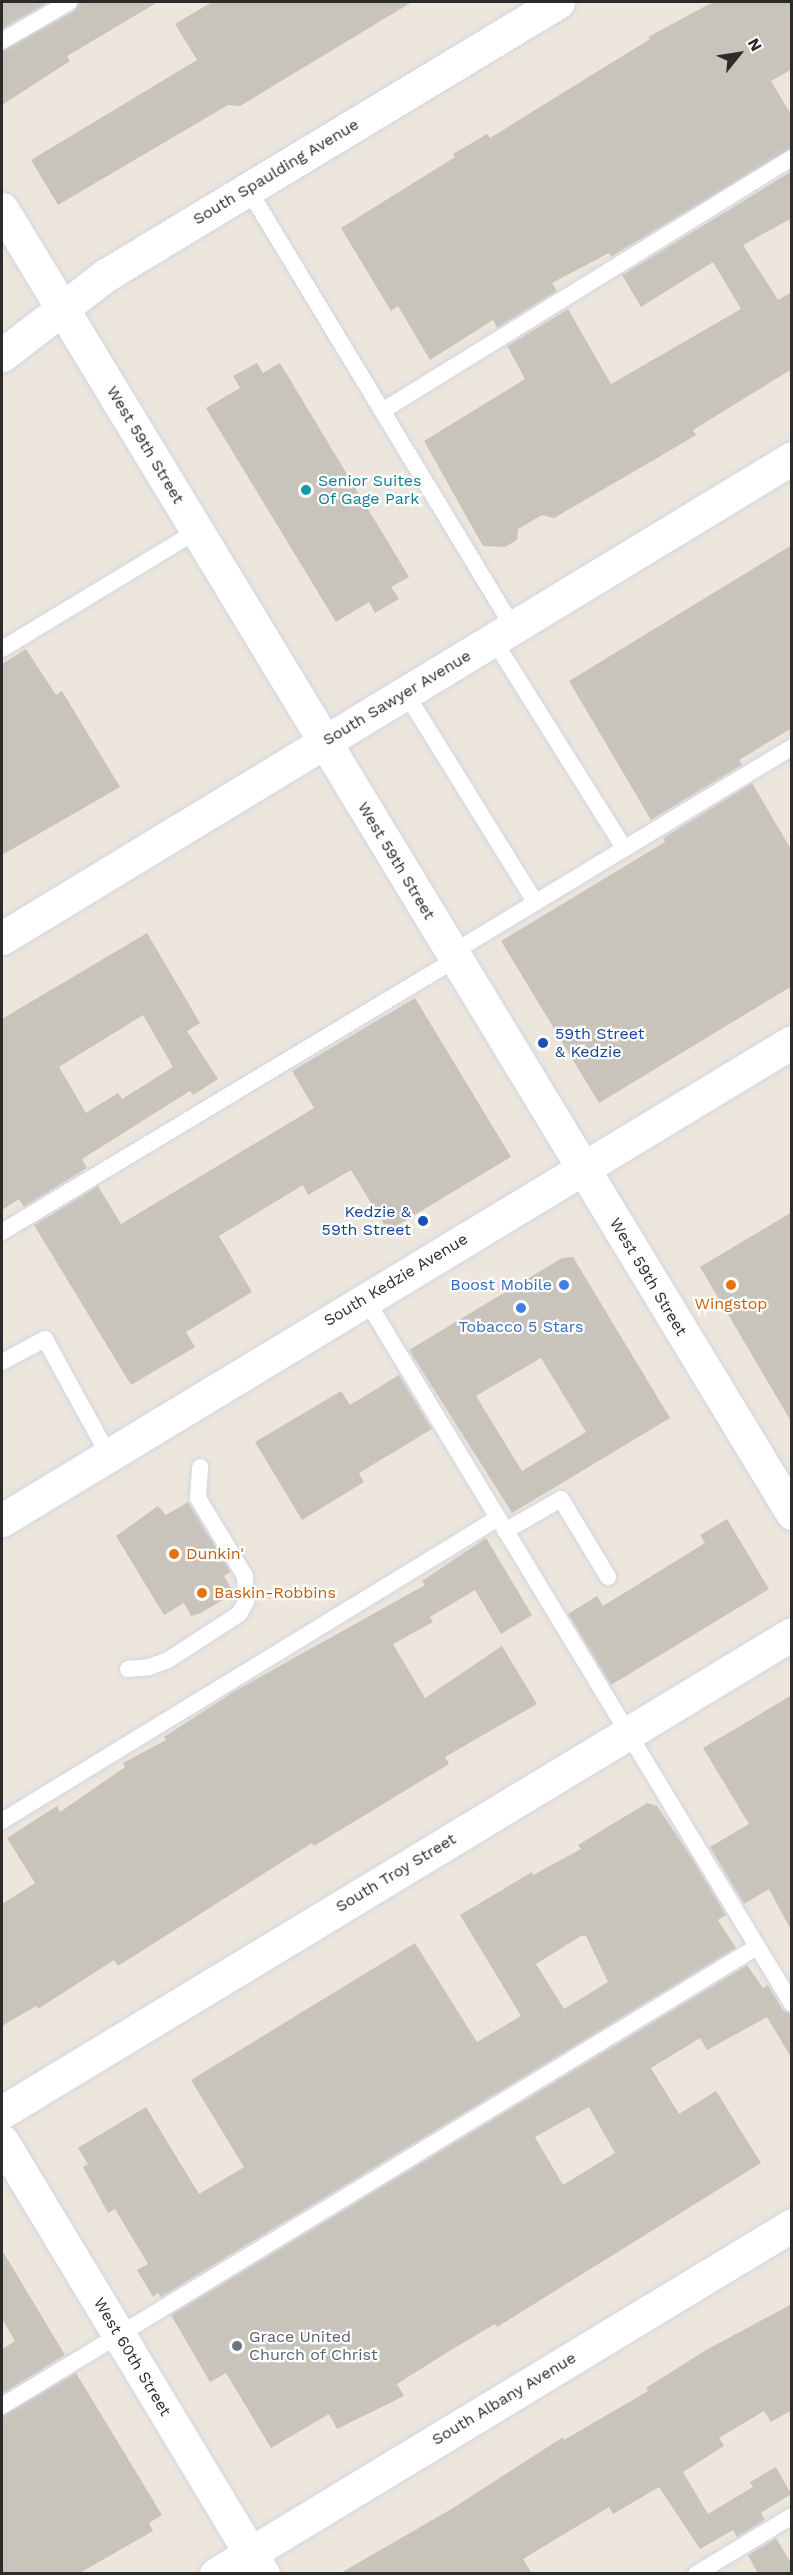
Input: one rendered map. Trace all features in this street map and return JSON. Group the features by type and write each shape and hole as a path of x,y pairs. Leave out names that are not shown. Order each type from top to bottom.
{"street":[{"name":"South Spaulding Avenue","path":"4,350 106,275 558,2"},
{"name":"West 59th Street","path":"2,209 792,1513"},
{"name":"South Sawyer Avenue","path":"2,938 792,458"},
{"name":"South Kedzie Avenue","path":"2,1520 365,1298 792,1042"},
{"name":"South Troy Street","path":"2,2112 792,1634"},
{"name":"West 60th Street","path":"2,2141 257,2563"},
{"name":"South Albany Avenue","path":"216,2574 257,2563 792,2225"}],"lane":[{"path":"2,41 69,2"},
{"path":"382,411 792,158"},
{"path":"248,189 382,411 624,848"},
{"path":"2,649 197,531"},
{"path":"405,693 535,902"},
{"path":"2,1232 454,956 535,902 792,747"},
{"path":"365,1298 792,2004"},
{"path":"2,1362 45,1339 108,1454"},
{"path":"128,1669 149,1667 168,1659 239,1614 246,1602 245,1576 198,1498 200,1467"},
{"path":"2,1821 502,1525 561,1499 608,1577"},
{"path":"2,2406 757,1947"},
{"path":"696,2574 792,2516"}],"building":[{"path":"2,2 49,2 2,29"},
{"path":"79,2 158,2 67,56 70,61 2,105 2,51 74,11"},
{"path":"212,2 412,2 240,106 228,105 58,205 31,160 197,60 175,24"},
{"path":"713,2 792,2 792,69 771,81 792,116 792,148 611,257 609,253 552,283 557,291 497,328 493,320 430,360 398,306 391,311 341,228 455,157 453,154 487,134 490,138 650,39 648,37"},
{"path":"792,171 792,218 743,245 778,300 792,292 792,369 693,430 696,435 664,454 554,518 542,515 518,529 517,540 505,547 483,546 424,441 525,379 507,346 568,309 611,384 741,309 713,262 641,307 622,275"},
{"name":"Senior Suites Of Gage Park","path":"257,363 263,373 280,363 409,577 391,587 399,599 375,613 369,602 336,622 206,408 240,388 233,376"},
{"path":"792,545 792,728 739,760 742,765 651,820 569,681"},
{"path":"26,649 56,695 62,691 120,787 2,855 2,664"},
{"path":"752,783 792,851 792,986 599,1103 501,941 665,842 663,838"},
{"path":"147,933 200,1023 187,1031 218,1079 193,1095 190,1091 82,1159 87,1168 24,1207 19,1199 2,1210 2,1019","holes":["143,1015 173,1067 122,1099 118,1093 86,1113 59,1067"]},
{"path":"415,998 511,1157 388,1231 351,1170 308,1195 303,1185 219,1236 252,1292 186,1332 195,1347 131,1385 34,1225 98,1186 121,1224 314,1108 292,1071"},
{"path":"792,1212 792,1423 700,1267"},
{"path":"573,1257 670,1418 512,1513 409,1350 562,1258","holes":["541,1358 586,1432 522,1471 476,1396"]},
{"path":"399,1375 432,1429 359,1473 364,1482 302,1520 255,1442 341,1391 350,1405"},
{"name":"Dunkin'","path":"188,1502 231,1572 224,1576 234,1593 201,1613 191,1616 184,1603 164,1615 116,1536 158,1506 166,1515"},
{"path":"727,1519 769,1589 611,1685 568,1614 597,1596 603,1606 705,1543 700,1535"},
{"path":"486,1538 532,1615 501,1634 475,1590 430,1617 433,1622 393,1644 425,1698 502,1646 537,1704 445,1757 449,1764 314,1846 312,1843 118,1966 114,1960 38,2009 36,2006 2,2026 2,1904 35,1883 7,1838 57,1806 60,1812 125,1767 123,1763 166,1740 164,1737 233,1692 425,1585 422,1581"},
{"path":"792,1695 792,1932 769,1889 744,1904 710,1847 749,1824 703,1748"},
{"path":"647,1803 657,1806 726,1915 718,1920 736,1948 161,2297 158,2293 153,2297 137,2270 148,2264 115,2209 108,2213 83,2167 88,2164 78,2148 146,2107 199,2194 244,2167 191,2080 415,1943 477,2042 521,2016 460,1915 532,1872 533,1875 581,1849 578,1845","holes":["581,1936 586,1936 608,1982 564,2009 536,1964"]},
{"path":"747,1965 763,1988 768,1985 783,2010 792,2014 792,2059 767,2017 707,2050 700,2038 651,2068 679,2114 716,2091 761,2163 497,2327 495,2324 397,2384 404,2396 337,2429 329,2414 271,2448 226,2373 210,2382 171,2315","holes":["589,2107 615,2153 563,2185 535,2137"]},
{"path":"2,2250 65,2355 2,2394 2,2349 15,2341 2,2319"},
{"path":"792,2304 792,2410 771,2422 764,2411 719,2438 724,2446 683,2472 708,2514 753,2487 750,2482 776,2467 791,2494 761,2513 765,2520 737,2537 733,2530 700,2549 659,2487 613,2514 609,2507 523,2559 532,2574 339,2574 453,2508 563,2437 564,2440 648,2391 646,2388 706,2350"},
{"path":"76,2373 162,2515 149,2523 153,2531 78,2574 2,2574 2,2416"},
{"path":"776,2538 792,2565 792,2574 758,2574 748,2555"}],"place":[{"name":"Senior Suites Of Gage Park","path":"306,490"},
{"name":"59th Street & Kedzie","path":"543,1043"},
{"name":"Kedzie & 59th Street","path":"423,1221"},
{"name":"Boost Mobile","path":"564,1285"},
{"name":"Wingstop","path":"731,1285"},
{"name":"Tobacco 5 Stars","path":"521,1308"},
{"name":"Dunkin'","path":"174,1554"},
{"name":"Baskin-Robbins","path":"202,1593"},
{"name":"Grace United Church of Christ","path":"237,2346"}]}
